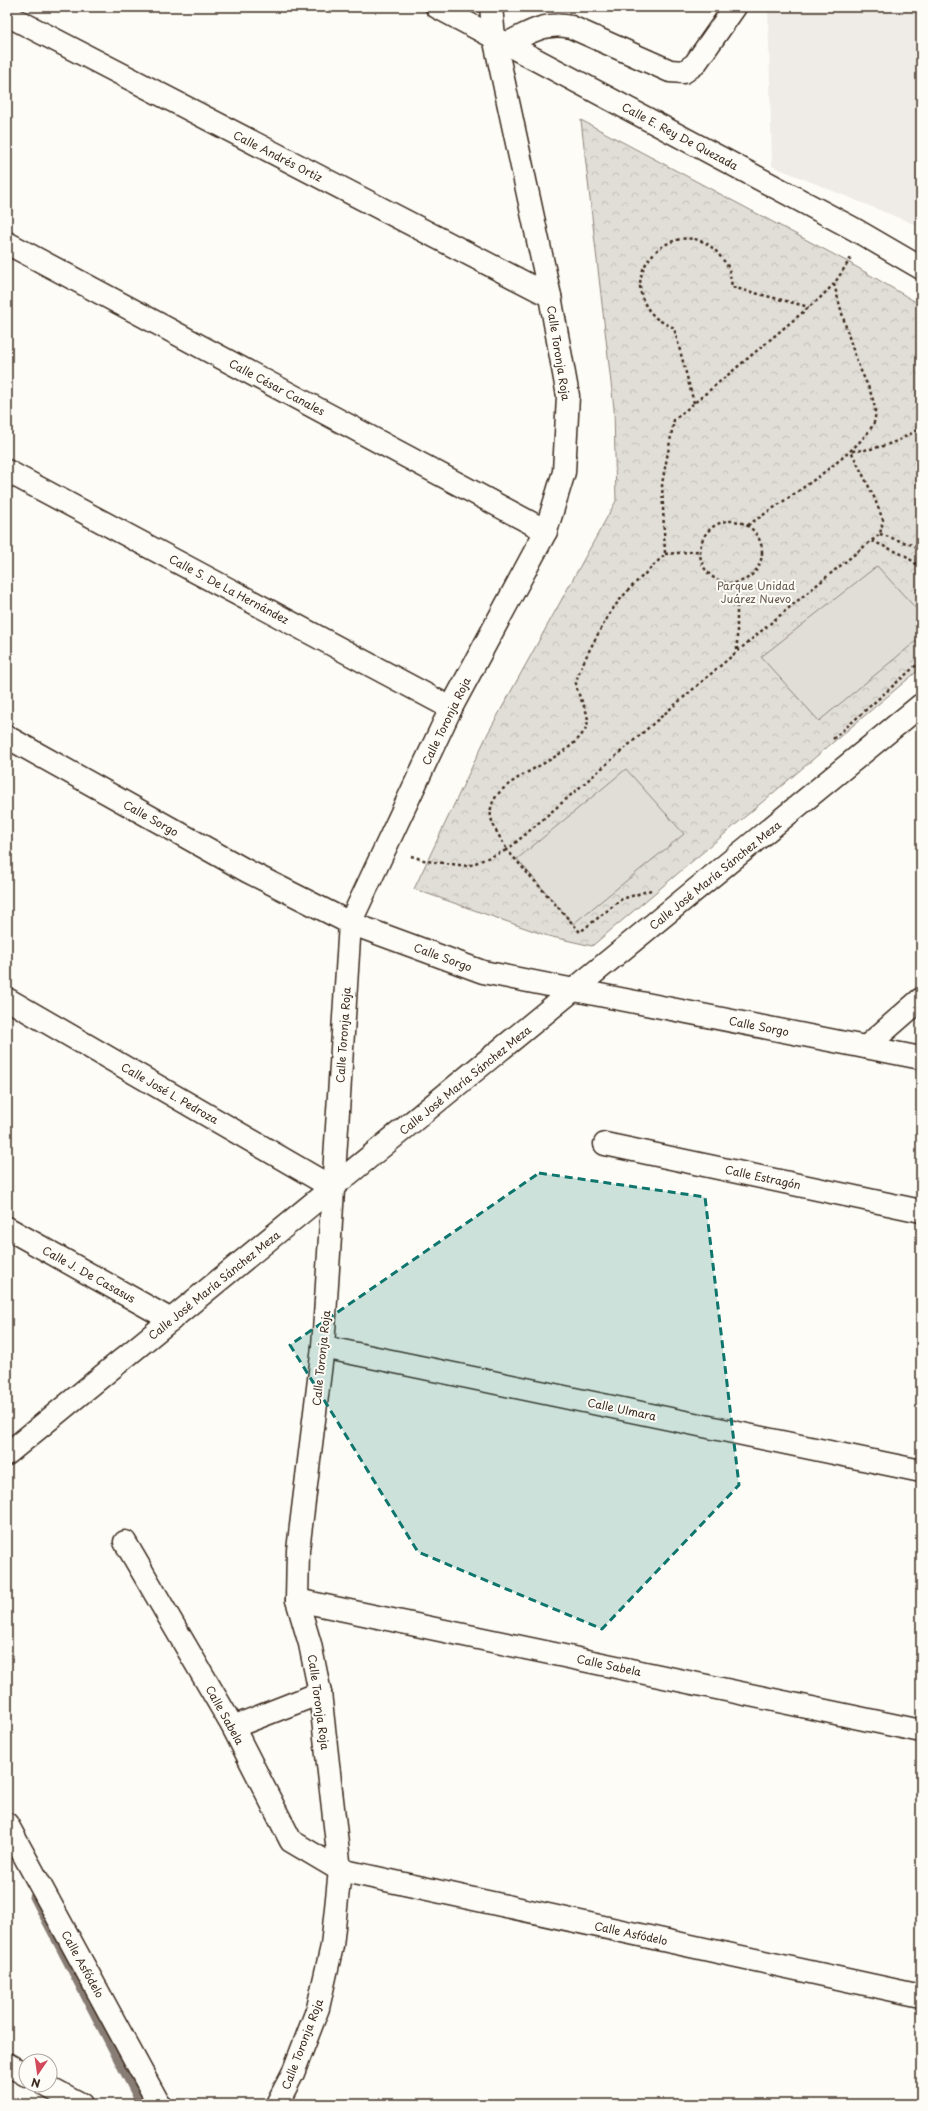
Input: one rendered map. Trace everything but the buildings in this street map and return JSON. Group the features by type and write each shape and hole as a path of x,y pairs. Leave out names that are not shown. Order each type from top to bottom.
{"street":[{"name":"Calle E. Rey De Quezada","path":"437,7 864,235 921,268"},
{"name":"Calle Toronja Roja","path":"277,2104 293,2073 318,2008 332,1946 340,1870 320,1693 310,1644 297,1600 298,1550 324,1347 350,923 451,708 546,531 564,472 568,431 568,396 500,40 492,7"},
{"path":"500,40 544,26 560,25 571,27 670,71 684,72 695,64 735,7"},
{"name":"Calle Andrés Ortiz","path":"7,15 550,296"},
{"name":"Calle César Canales","path":"7,243 546,531"},
{"name":"Calle S. De La Hernández","path":"7,471 451,708"},
{"name":"Calle José María Sánchez Meza","path":"9,1449 333,1188 921,705"},
{"name":"Calle Sorgo","path":"7,737 247,871 350,923 483,972 921,1058"},
{"name":"Calle José L. Pedroza","path":"7,999 333,1188"},
{"path":"866,1047 921,999"},
{"name":"Calle Estragón","path":"604,1144 921,1211"},
{"name":"Calle J. De Casasus","path":"7,1228 171,1320"},
{"name":"Calle Ulmara","path":"324,1347 921,1471"},
{"name":"Calle Sabela","path":"124,1542 233,1727 291,1841 340,1870"},
{"name":"Calle Sabela","path":"297,1600 921,1731"},
{"path":"233,1727 320,1693"},
{"name":"Calle Asfódelo","path":"7,1824 159,2104"},
{"name":"Calle Asfódelo","path":"340,1870 921,1996"},
{"path":"7,2064 18,2070"},
{"path":"58,2092 81,2104"}],"path":[{"path":"665,554 662,484 674,420 809,307 834,284 864,235"},
{"path":"694,403 674,328 654,316 644,303 640,288 643,267 656,249 677,239 699,240 715,248 728,267 732,287 809,307"},
{"path":"748,525 851,451 868,435 875,419 872,396 857,360 834,284"},
{"path":"851,451 866,450 903,440 921,427"},
{"path":"385,849 427,861 468,866 507,850 626,749 737,650 872,541 880,534 883,520 874,497 851,451"},
{"path":"732,520 748,525 761,539 763,558 754,575 737,584 718,581 704,569 699,551 704,535 716,524 732,520"},
{"path":"880,534 921,548"},
{"path":"872,541 906,556 921,568"},
{"path":"653,889 622,899 580,932 507,850 492,818 491,807 496,795 518,777 554,759 579,740 587,724 585,710 576,684 580,669 615,606 665,554 699,551"},
{"path":"737,584 737,650"},
{"path":"830,741 921,661"}],"highlighted area":[{"path":"539,1173 705,1197 739,1485 602,1629 418,1552 290,1345"}],"shaded area":[{"path":"768,7 921,7 921,227 772,166"}],"green space":[{"name":"Parque Unidad Juárez Nuevo","path":"581,120 848,262 921,305 921,668 592,946 548,936 414,889 488,733 616,501 614,409"},
{"path":"877,566 921,614 921,637 819,721 761,657"},
{"path":"626,769 684,834 573,924 517,859"}],"waterway":[{"path":"34,1897 141,2104"}]}
